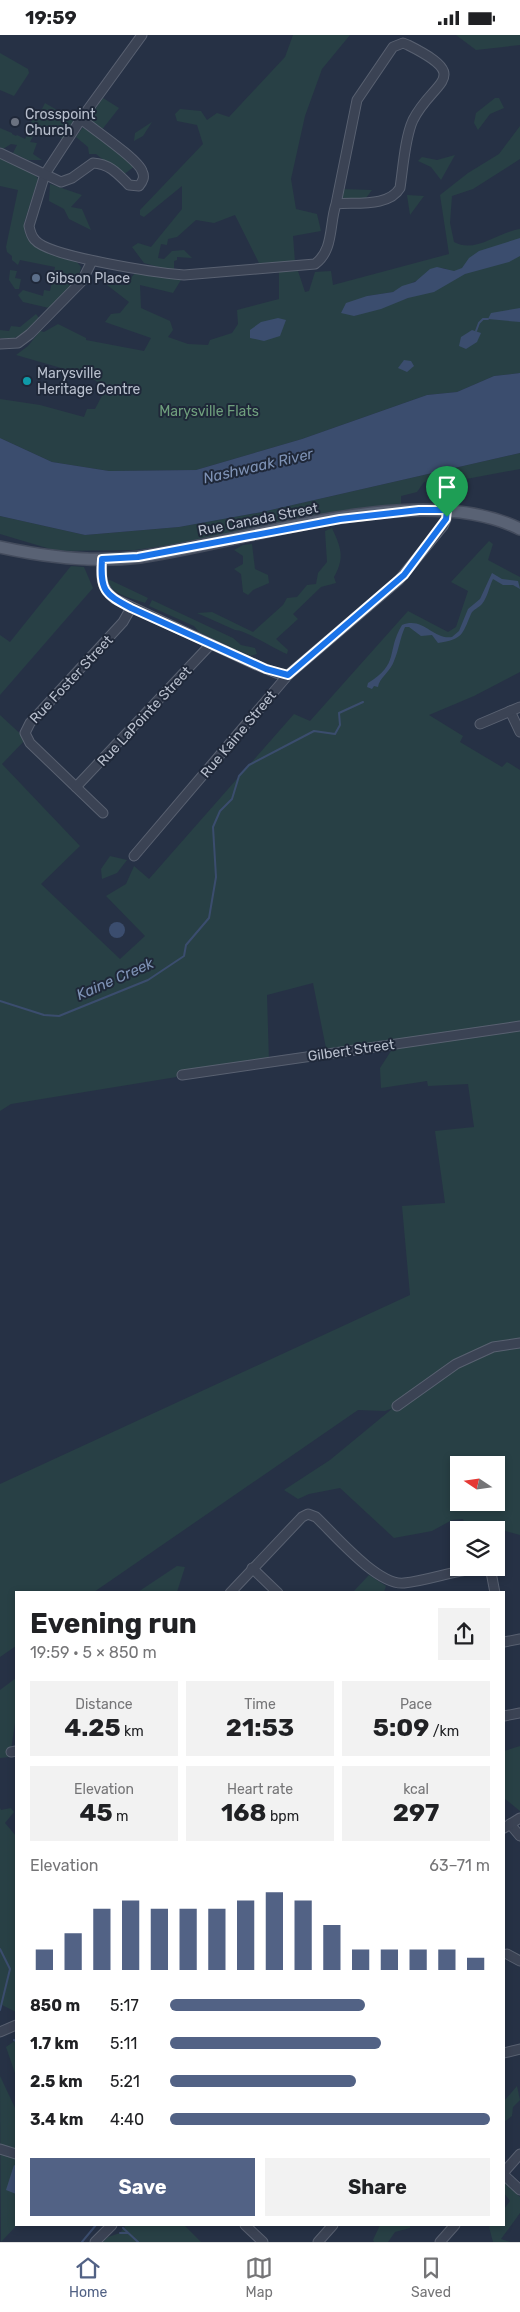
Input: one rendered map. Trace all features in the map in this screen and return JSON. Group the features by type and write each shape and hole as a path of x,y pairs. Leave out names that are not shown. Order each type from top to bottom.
{"main road":[{"name":"Rue Canada Street","path":"0,547 52,557 102,559 154,555 340,519 401,511 447,510 477,513 520,529"}],"street":[{"path":"142,35 81,119 45,174 29,226 35,241 42,246 92,261 184,275 307,266 321,259 328,250 332,216 357,101 393,47 403,43 437,60 442,67 442,82 413,120 400,188 396,195 388,200 336,203"},
{"path":"0,153 61,182 67,181 88,165 98,163 112,169 129,185 139,186 143,181 142,170 138,165 81,119"},
{"path":"0,344 18,343 30,334 82,281 92,261"},
{"name":"Rue Kaine Street","path":"134,856 288,675 404,575 443,526 447,510"},
{"path":"102,559 101,578 105,591 114,599 266,669 288,675"},
{"name":"Rue Foster Street","path":"103,813 30,743 25,733 26,727 123,622 131,608"},
{"name":"Rue LaPointe Street","path":"76,787 211,644"},
{"path":"480,724 520,707"},
{"path":"510,711 520,732"},
{"name":"Gilbert Street","path":"182,1075 520,1026"},
{"path":"397,1406 456,1364 493,1347 520,1343"},
{"path":"232,1591 302,1517 311,1514 376,1575 390,1582 404,1583 484,1568 491,1572 495,1591"},
{"path":"252,1569 276,1591"},
{"path":"505,1639 520,1639"},
{"path":"505,1716 520,1713"},
{"path":"520,1818 507,1826 520,1836"},
{"path":"507,1954 520,1961"},
{"path":"0,2031 15,2025"},
{"path":"505,2053 520,2049"},
{"path":"0,2149 15,2154"},
{"path":"505,2172 520,2154"},
{"path":"505,2174 520,2190"},
{"path":"95,2242 111,2226"},
{"path":"246,2226 263,2242"},
{"path":"318,2242 333,2226"},
{"path":"440,2242 454,2226"}],"green space":[{"path":"293,35 350,35 322,69 305,116 291,179 296,209 317,214 321,231 293,236 295,262 259,263 235,215 214,223 196,220 177,237 168,239 167,245 161,244 158,258 164,259 172,251 184,250 192,258 177,257 177,260 174,261 174,269 169,270 144,263 132,247 138,243 151,247 182,209 182,186 144,217 140,215 140,210 203,144 197,125 177,121 175,114 180,109 201,111 207,120 217,113 229,117 285,57"},
{"path":"456,35 520,35 520,45 476,50"},
{"path":"0,53 28,69 29,73 14,96 0,90"},
{"path":"103,98 119,108 97,136 135,166 123,175 96,154 89,154 88,147 76,137"},
{"path":"495,98 499,98 504,108 490,114 478,130 474,123 476,113"},
{"path":"45,103 74,120 63,139 39,125 30,142 37,143 33,154 42,160 28,160 13,153 17,145 11,144 3,149 0,147 0,128 25,139 32,126 30,124 32,120 30,119 33,113 33,117 39,115"},
{"path":"152,122 143,136 134,141 135,133"},
{"name":"Marysville Flats","path":"520,126 520,159 473,189 452,196 450,223 454,242 462,245 478,244 520,229 520,373 494,376 457,392 427,395 302,439 196,470 109,471 52,462 0,438 0,399 40,405 84,417 87,409 95,409 106,388 89,376 16,355 28,346 40,331 44,332 58,324 86,338 86,340 144,351 151,338 105,322 111,314 120,313 129,302 107,285 125,285 136,272 181,280 173,293 140,285 141,308 170,321 173,330 168,337 188,344 208,345 210,340 232,333 238,324 237,310 279,299 279,272 298,271 305,292 309,291 315,272 331,271 333,285 449,254 440,195 468,173 499,154","holes":["443,268 449,270 408,298 354,316 367,296 393,292"]},
{"path":"455,155 441,180 431,167 418,161 422,157 437,160"},
{"path":"0,158 35,174 38,179 24,223 26,234 31,242 47,251 66,256 81,267 78,279 49,308 23,302 18,295 23,290 43,296 44,290 50,291 55,267 20,260 18,265 7,252 6,247 18,190 0,186"},
{"path":"50,184 82,195 71,207 82,209 91,230 69,219 64,209 49,201"},
{"path":"342,189 372,190 366,198 346,200 341,196"},
{"path":"407,195 424,196 410,215"},
{"path":"10,270 17,271 15,278 21,279 19,289 15,289 9,280"},
{"path":"36,314 39,318 18,337 0,338 0,330 9,331 11,326 20,327"},
{"path":"520,453 520,469 466,479 424,482 417,492 401,496 401,505 341,512 192,542 135,550 57,551 0,534 0,516 85,535 179,527 262,512"},
{"path":"332,528 338,541 341,558 334,577 336,583 321,587 293,614 298,619 276,639 288,650 287,654 246,633 197,613 212,612 253,632 283,605 287,598 297,597 307,585 316,584 318,573 327,562 325,531"},
{"path":"489,541 493,544 488,560 520,577 520,672 474,696 429,715 463,736 460,742 502,767 507,762 520,770 520,1535 505,1531 505,1521 464,1521 463,1519 452,1520 432,1531 394,1538 340,1488 309,1494 298,1499 284,1490 330,1460 393,1408 385,1411 358,1410 95,1591 15,1591 15,1647 0,1657 0,1484 410,1295 402,1206 445,1203 435,1131 474,1127 468,1084 428,1086 427,1081 381,1088 380,1068 391,1051 391,1044 327,1053 313,983 267,995 269,1062 11,1104 0,1111 0,715 26,739 2,764 80,846 41,884 120,959 145,936 106,896 126,884 134,866 149,879 294,714 310,721 408,611 448,632 456,627 468,591 451,582"},
{"path":"252,544 255,569 268,575 269,583 253,590 248,595 243,592 241,574 234,569 243,564 243,556 234,550 243,545"},
{"path":"71,566 84,567 93,588 0,695 0,635 10,642"},
{"path":"108,580 148,598 145,603 118,593 113,589"},
{"path":"152,600 233,638 241,645 255,648 257,654 250,656 199,632 194,626 149,606"},
{"path":"110,856 127,860 117,873 102,879 101,869"},
{"path":"177,1566 185,1567 177,1591 140,1591"},
{"path":"369,1575 386,1586 384,1591 354,1591"},
{"path":"15,1679 15,1723 10,1757 0,1758 0,1690"},
{"path":"520,1746 520,1811 505,1799 505,1751"},
{"path":"0,1808 1,1810 11,1808 14,1812 5,1823 15,1835 15,2012 0,2004"},
{"path":"15,2041 15,2073 6,2047"},
{"path":"0,2076 15,2108 16,2226 1,2242"},
{"path":"517,2086 520,2100 513,2107 512,2116 505,2121 505,2100"},
{"path":"505,2183 520,2197 520,2213 501,2239 510,2242 493,2242 489,2227 505,2226 505,2208 510,2201 505,2194"},
{"path":"125,2226 185,2226 201,2242 103,2242 108,2237 120,2233"},
{"path":"380,2226 410,2226 410,2228 395,2232 388,2242 374,2242 373,2240"}],"water":[{"path":"520,238 520,256 509,262 465,274 434,292 408,298 381,309 354,316 341,313 346,303 367,296 393,292 402,286 415,282 430,269 437,267 454,271 462,268 469,258 479,251"},
{"path":"520,308 520,322 488,319 491,313"},
{"path":"278,318 286,320 280,336 264,341 250,338 250,330 261,322"},
{"path":"472,330 481,333 477,342 466,349 459,346 461,337"},
{"path":"404,360 411,361 414,366 407,372 398,368"},
{"name":"Nashwaak River","path":"520,373 520,453 262,512 179,527 85,535 0,516 0,438 52,462 109,471 196,470 302,439 427,395 457,392 494,376"},
{"path":"492,573 502,579 518,581 520,589 513,585 503,585 493,579 482,604 472,612 461,635 452,640 438,643 432,635 421,636 409,627 405,627 392,665 380,681 378,687 374,686 372,689 367,687 368,683 385,670 389,663 394,642 402,625 416,623 439,635 452,637 459,631 468,609 480,599"},
{"path":"117,922 123,924 125,930 123,936 117,938 111,936 109,930 111,924"},
{"path":"14,2165 15,2194 6,2190"}],"waterway":[{"path":"476,331 479,323 483,319 488,319"},
{"name":"Kaine Creek","path":"0,1001 44,1015 59,1016 148,980 184,956 186,945 209,918 216,877 213,827 220,811 232,799 239,776 249,765 314,731 335,734 340,725 339,713 363,702"},
{"path":"0,1949 10,1969 0,2010"},
{"path":"82,2242 95,2226"},
{"path":"123,2228 138,2242"},
{"path":"120,2233 128,2233"}],"place":[{"name":"Crosspoint Church","path":"15,122"},
{"name":"Gibson Place","path":"36,278"},
{"name":"Marysville Heritage Centre","path":"27,381"}],"route":[{"path":"447,510 447,517 443,526 404,575 288,675 266,669 131,608 114,599 105,591 102,585 102,559 154,555 340,519 383,513 447,510"}]}
